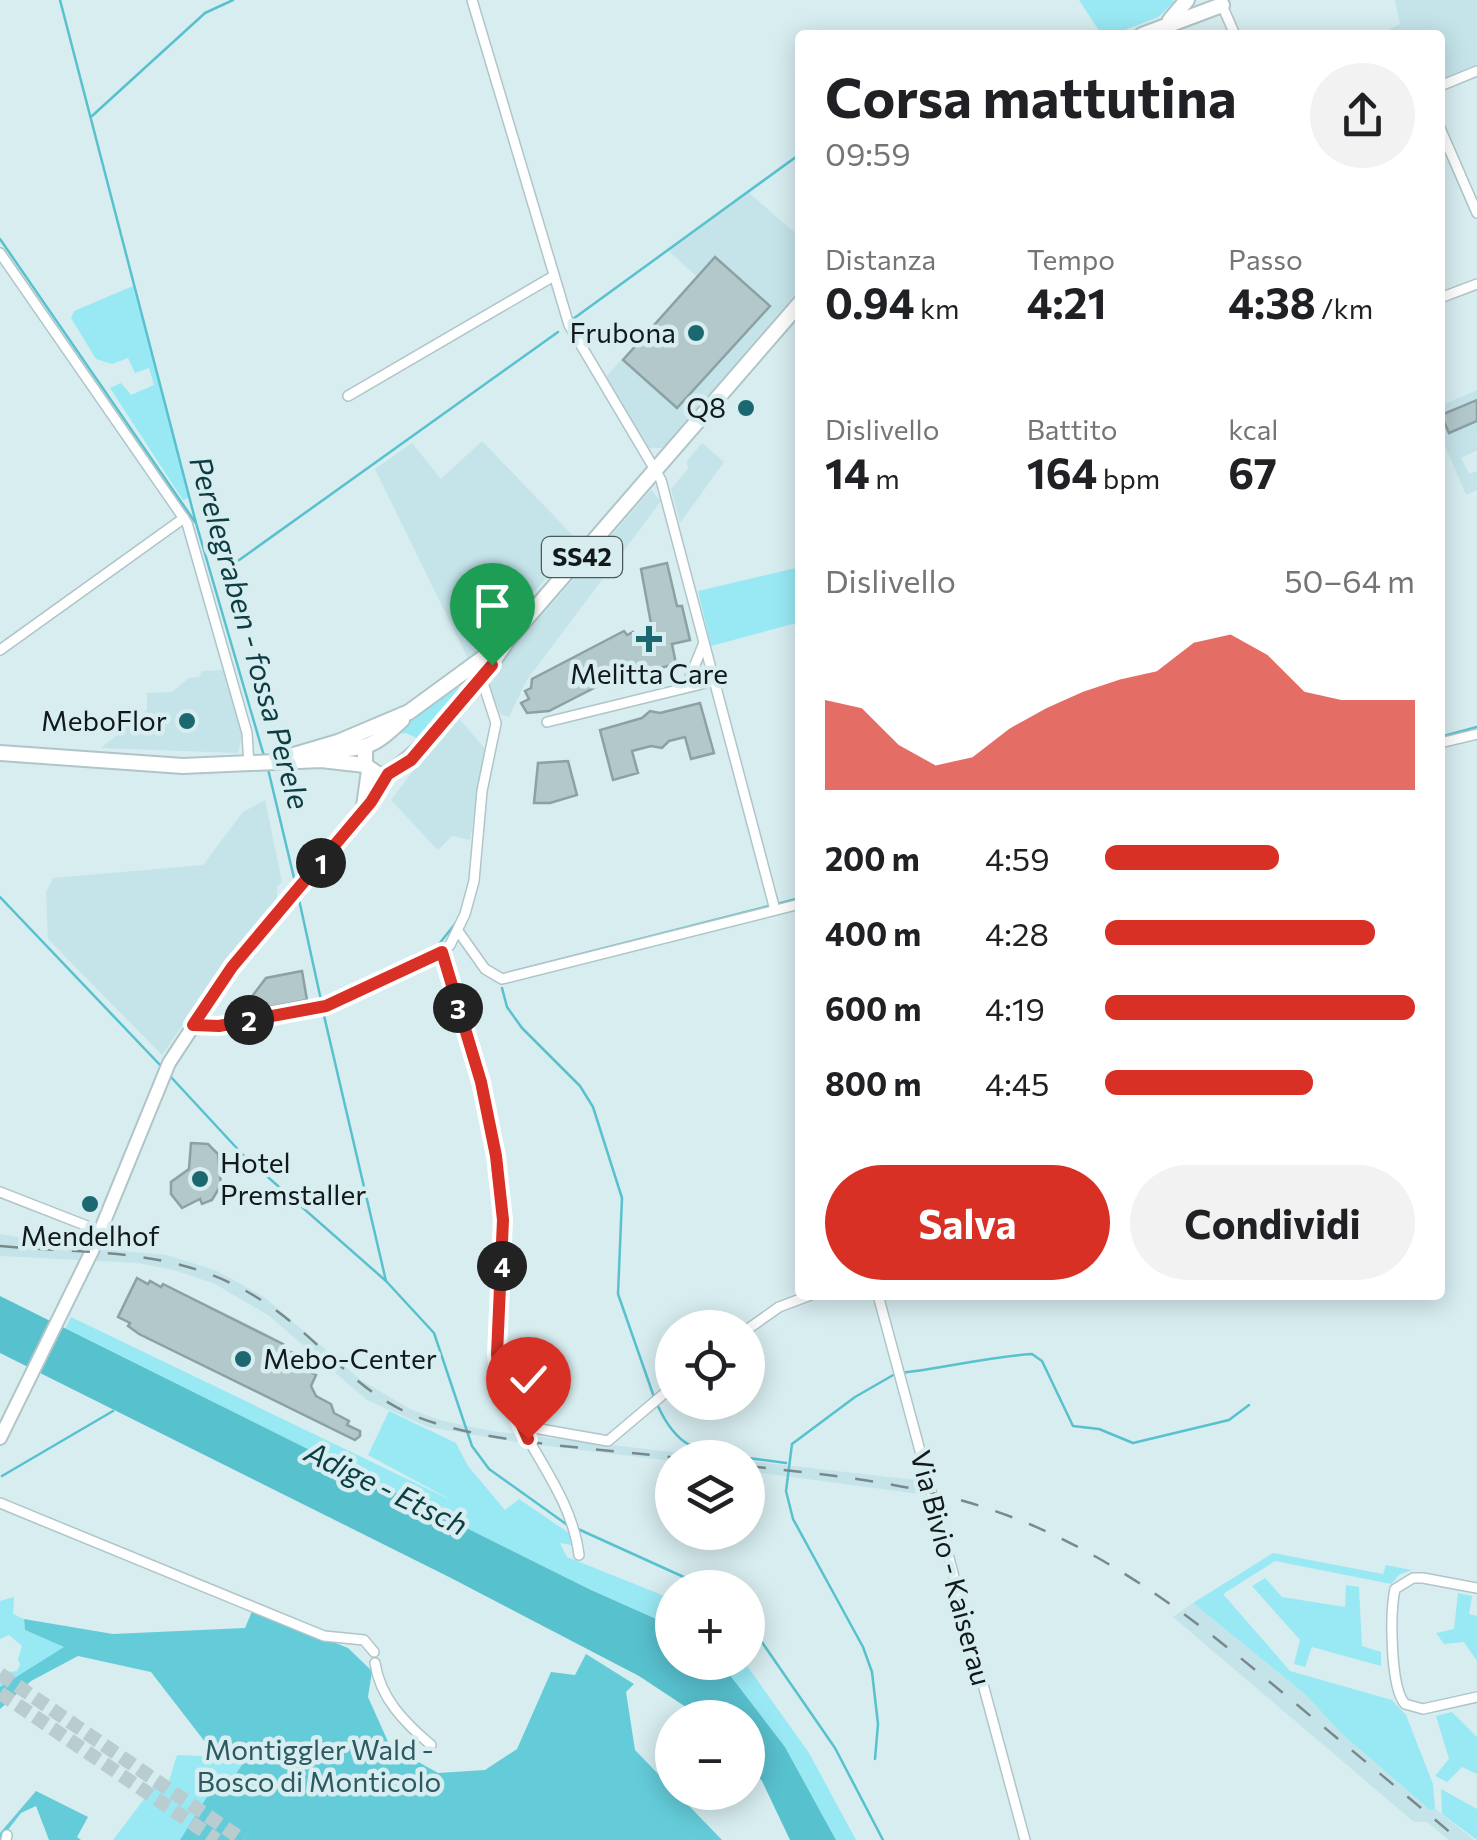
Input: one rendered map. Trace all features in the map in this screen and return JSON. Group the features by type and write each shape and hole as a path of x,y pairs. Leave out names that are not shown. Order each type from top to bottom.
{"main road":[{"path":"1153,30 1174,18 1191,0 1210,7 1225,2"},
{"path":"1155,30 1225,2"},
{"name":"SS42","path":"366,761 378,776 411,760 508,640 795,309"},
{"name":"SS42","path":"366,761 409,712 508,640"},
{"name":"SS42","path":"270,761 338,742 409,712"},
{"path":"0,1438 100,1231 169,1063 232,967 361,814 392,770 396,747 382,740"},
{"name":"SS42","path":"0,753 184,766 366,761"},
{"path":"361,814 366,761"}],"street":[{"path":"472,0 569,325 656,471 715,677 774,907"},
{"path":"1225,2 1233,30"},
{"path":"1445,84 1477,71"},
{"path":"1445,139 1477,213"},
{"path":"1464,183 1477,177"},
{"path":"0,252 184,518 248,733 270,761"},
{"path":"348,396 552,277"},
{"path":"1445,296 1477,284"},
{"path":"0,650 184,518"},
{"path":"686,687 703,645"},
{"path":"547,722 715,677"},
{"path":"193,1025 219,1026 321,1007 442,952 458,931 474,881 482,792 496,723 484,686"},
{"path":"1445,742 1477,734"},
{"path":"458,931 484,968 502,979 795,905"},
{"path":"442,952 489,1115 503,1220 499,1373 568,1516 580,1555"},
{"path":"0,1192 100,1231"},
{"path":"765,1317 799,1300"},
{"name":"Via Bivio - Kaiserau","path":"879,1300 1024,1840"},
{"path":"523,1426 608,1440 655,1401"},
{"path":"0,1503 324,1636 364,1640 374,1652"},
{"path":"1477,1588 1413,1578 1395,1589 1393,1614 1396,1684 1405,1704 1423,1709 1477,1697"},
{"path":"376,1664 386,1698 412,1730 431,1745"}],"shaded area":[{"path":"1079,0 1174,2 1158,17 1125,30 1099,30"},
{"path":"1395,0 1477,0 1477,65 1445,78 1445,30 1390,30 1400,24"},
{"path":"749,193 795,233 795,294 663,448 647,448 605,378 696,276 669,251"},
{"path":"133,286 190,497 183,500 110,388 121,383 131,395 154,385 149,368 135,373 128,358 112,364 96,359 71,318 74,311"},
{"path":"1477,390 1477,450 1461,458 1469,474 1477,471 1477,490 1466,495 1445,446 1445,404"},
{"path":"482,441 579,542 470,663 375,469 412,443 441,479"},
{"path":"702,443 724,462 680,523 671,489"},
{"path":"651,490 661,501 526,681 509,717 500,714 487,679"},
{"path":"795,568 795,623 711,646 698,591"},
{"name":"MeboFlor","path":"226,670 243,731 238,753 101,748 147,710 147,693 172,692 189,678 199,677 202,671"},
{"path":"459,687 462,690 419,739 406,733 391,734"},
{"path":"456,715 485,749 470,840 452,836 438,850 391,800"},
{"path":"265,800 282,882 277,886 277,901 204,993 162,1055 48,939 46,892 53,878 203,865 243,812"},
{"path":"0,1234 59,1245 166,1255 215,1270 264,1297 361,1380 410,1409 439,1420 491,1431 655,1450 655,1459 428,1427 367,1400 268,1315 215,1284 174,1270 138,1263 0,1256"},
{"path":"71,1317 453,1501 368,1455 389,1411 456,1443 468,1466 505,1510 519,1499 572,1535 571,1545 560,1543 567,1557 655,1592 655,1618 591,1590 65,1329"},
{"path":"765,1463 924,1481 927,1495 765,1473"},
{"path":"1273,1553 1383,1574 1386,1565 1412,1570 1400,1574 1391,1584 1275,1561 1223,1594 1290,1671 1392,1700 1406,1715 1433,1784 1435,1809 1429,1809 1341,1733 1306,1695 1193,1603"},
{"path":"1265,1578 1282,1597 1345,1607 1346,1585 1359,1587 1362,1646 1381,1652 1381,1666 1312,1647 1305,1667 1294,1664 1300,1640 1252,1586"},
{"path":"1458,1593 1472,1596 1469,1614 1477,1616 1477,1661 1464,1642 1444,1644 1436,1633 1454,1629"},
{"path":"14,1597 13,1614 24,1619 25,1630 65,1647 0,1687 0,1673 17,1671 20,1665 22,1646 9,1635 0,1639 0,1601"},
{"path":"1193,1603 1306,1695 1341,1733 1474,1840 1449,1840 1427,1822 1414,1822 1173,1617"},
{"path":"734,1680 757,1680 809,1753 856,1840 836,1840 785,1747 765,1721 765,1700 749,1700"},
{"path":"1452,1712 1477,1737 1477,1774 1462,1767 1447,1782 1435,1776 1449,1759 1436,1716"},
{"path":"177,1755 246,1758 212,1819 188,1840 113,1840 157,1782 169,1781"},
{"path":"1441,1789 1477,1809 1477,1840 1442,1814"}],"green space":[{"name":"Montiggler Wald - Bosco di Monticolo","path":"253,1609 348,1648 372,1671 368,1697 390,1746 438,1773 485,1770 517,1749 551,1672 575,1675 586,1654 634,1684 626,1692 635,1750 655,1771 655,1810 693,1810 722,1840 180,1840 210,1792 225,1790 246,1759 212,1751 151,1672 78,1656 31,1681 0,1709 0,1687 64,1647 25,1630 24,1619 113,1634 245,1628"},
{"path":"36,1791 88,1817 77,1837 81,1840 49,1840 36,1806 21,1813 0,1840 0,1833"}],"water":[{"name":"Adige - Etsch","path":"0,1296 655,1618 655,1680 734,1680 749,1700 675,1700 639,1676 451,1578 0,1353"},
{"path":"765,1721 785,1747 836,1840 790,1840 765,1787"}],"building":[{"name":"Frubona","path":"715,257 770,306 677,408 623,360"},
{"path":"1477,400 1477,421 1449,433 1445,413"},
{"name":"Melitta Care","path":"667,563 690,640 672,644 676,664 644,672 641,664 549,711 527,713 521,703 529,699 525,691 531,688 532,679 624,631 627,635 633,632 636,638 652,629 641,569"},
{"path":"700,703 714,753 691,759 685,737 669,741 662,748 651,746 632,751 638,773 613,780 600,730 642,718 650,711 660,713"},
{"path":"568,761 577,795 534,803 538,763"},
{"path":"302,971 307,1000 255,1010 253,995 266,978"},
{"name":"Hotel Premstaller","path":"191,1143 208,1144 218,1154 221,1185 212,1200 202,1204 200,1199 182,1208 171,1194 171,1182 189,1169"},
{"name":"Mebo-Center","path":"137,1278 161,1287 163,1284 283,1344 281,1348 293,1353 296,1365 316,1375 311,1386 316,1396 331,1404 334,1413 349,1421 347,1425 360,1431 360,1436 355,1440 139,1334 118,1317"}],"waterway":[{"name":"Perelegraben - fossa Perele","path":"60,0 196,523 264,756"},
{"path":"92,116 205,13 233,0"},
{"path":"573,319 795,158"},
{"path":"0,239 195,522"},
{"path":"221,573 558,332"},
{"path":"1445,736 1477,727"},
{"name":"Perelegraben - fossa Perele","path":"268,769 295,882"},
{"name":"Perelegraben - fossa Perele","path":"298,895 321,1000"},
{"path":"0,897 161,1066"},
{"path":"777,904 795,899"},
{"path":"511,972 769,906"},
{"path":"334,997 435,949 455,924"},
{"path":"502,988 507,1007 522,1028 580,1086 593,1107 622,1198 618,1294 654,1397"},
{"name":"Perelegraben - fossa Perele","path":"322,1007 386,1281"},
{"path":"170,1076 245,1157 386,1281 434,1333 472,1446 489,1469 566,1524"},
{"path":"901,1373 1032,1354 1042,1361 1073,1426 1099,1429 1133,1443 1229,1420 1249,1405"},
{"path":"875,1759 878,1724 872,1672 863,1647 793,1519 786,1491 792,1444 855,1397 895,1374"},
{"path":"2,1476 113,1411"},
{"path":"665,1420 682,1440"},
{"path":"765,1460 786,1463"},
{"path":"578,1529 668,1570"},
{"path":"765,1647 835,1748 883,1840"}],"tunnel":[{"path":"0,1674 243,1840"},
{"path":"0,1693 217,1840"}],"railway":[{"path":"0,1246 140,1257 205,1273 270,1306 375,1394 415,1416 508,1439 655,1456"},
{"path":"765,1468 935,1493 995,1511 1078,1547 1190,1619 1459,1840"}],"place":[{"name":"Frubona","path":"696,333"},
{"name":"Q8","path":"746,408"},
{"name":"Melitta Care","path":"649,639"},
{"name":"MeboFlor","path":"187,721"},
{"name":"Hotel Premstaller","path":"200,1179"},
{"name":"Mendelhof","path":"90,1204"},
{"name":"Mebo-Center","path":"243,1359"}],"route":[{"path":"492,665 411,760 388,774 371,802 232,967 193,1025 219,1026 326,1006 442,952 489,1115 503,1220 496,1330 499,1373 528,1439"}]}
